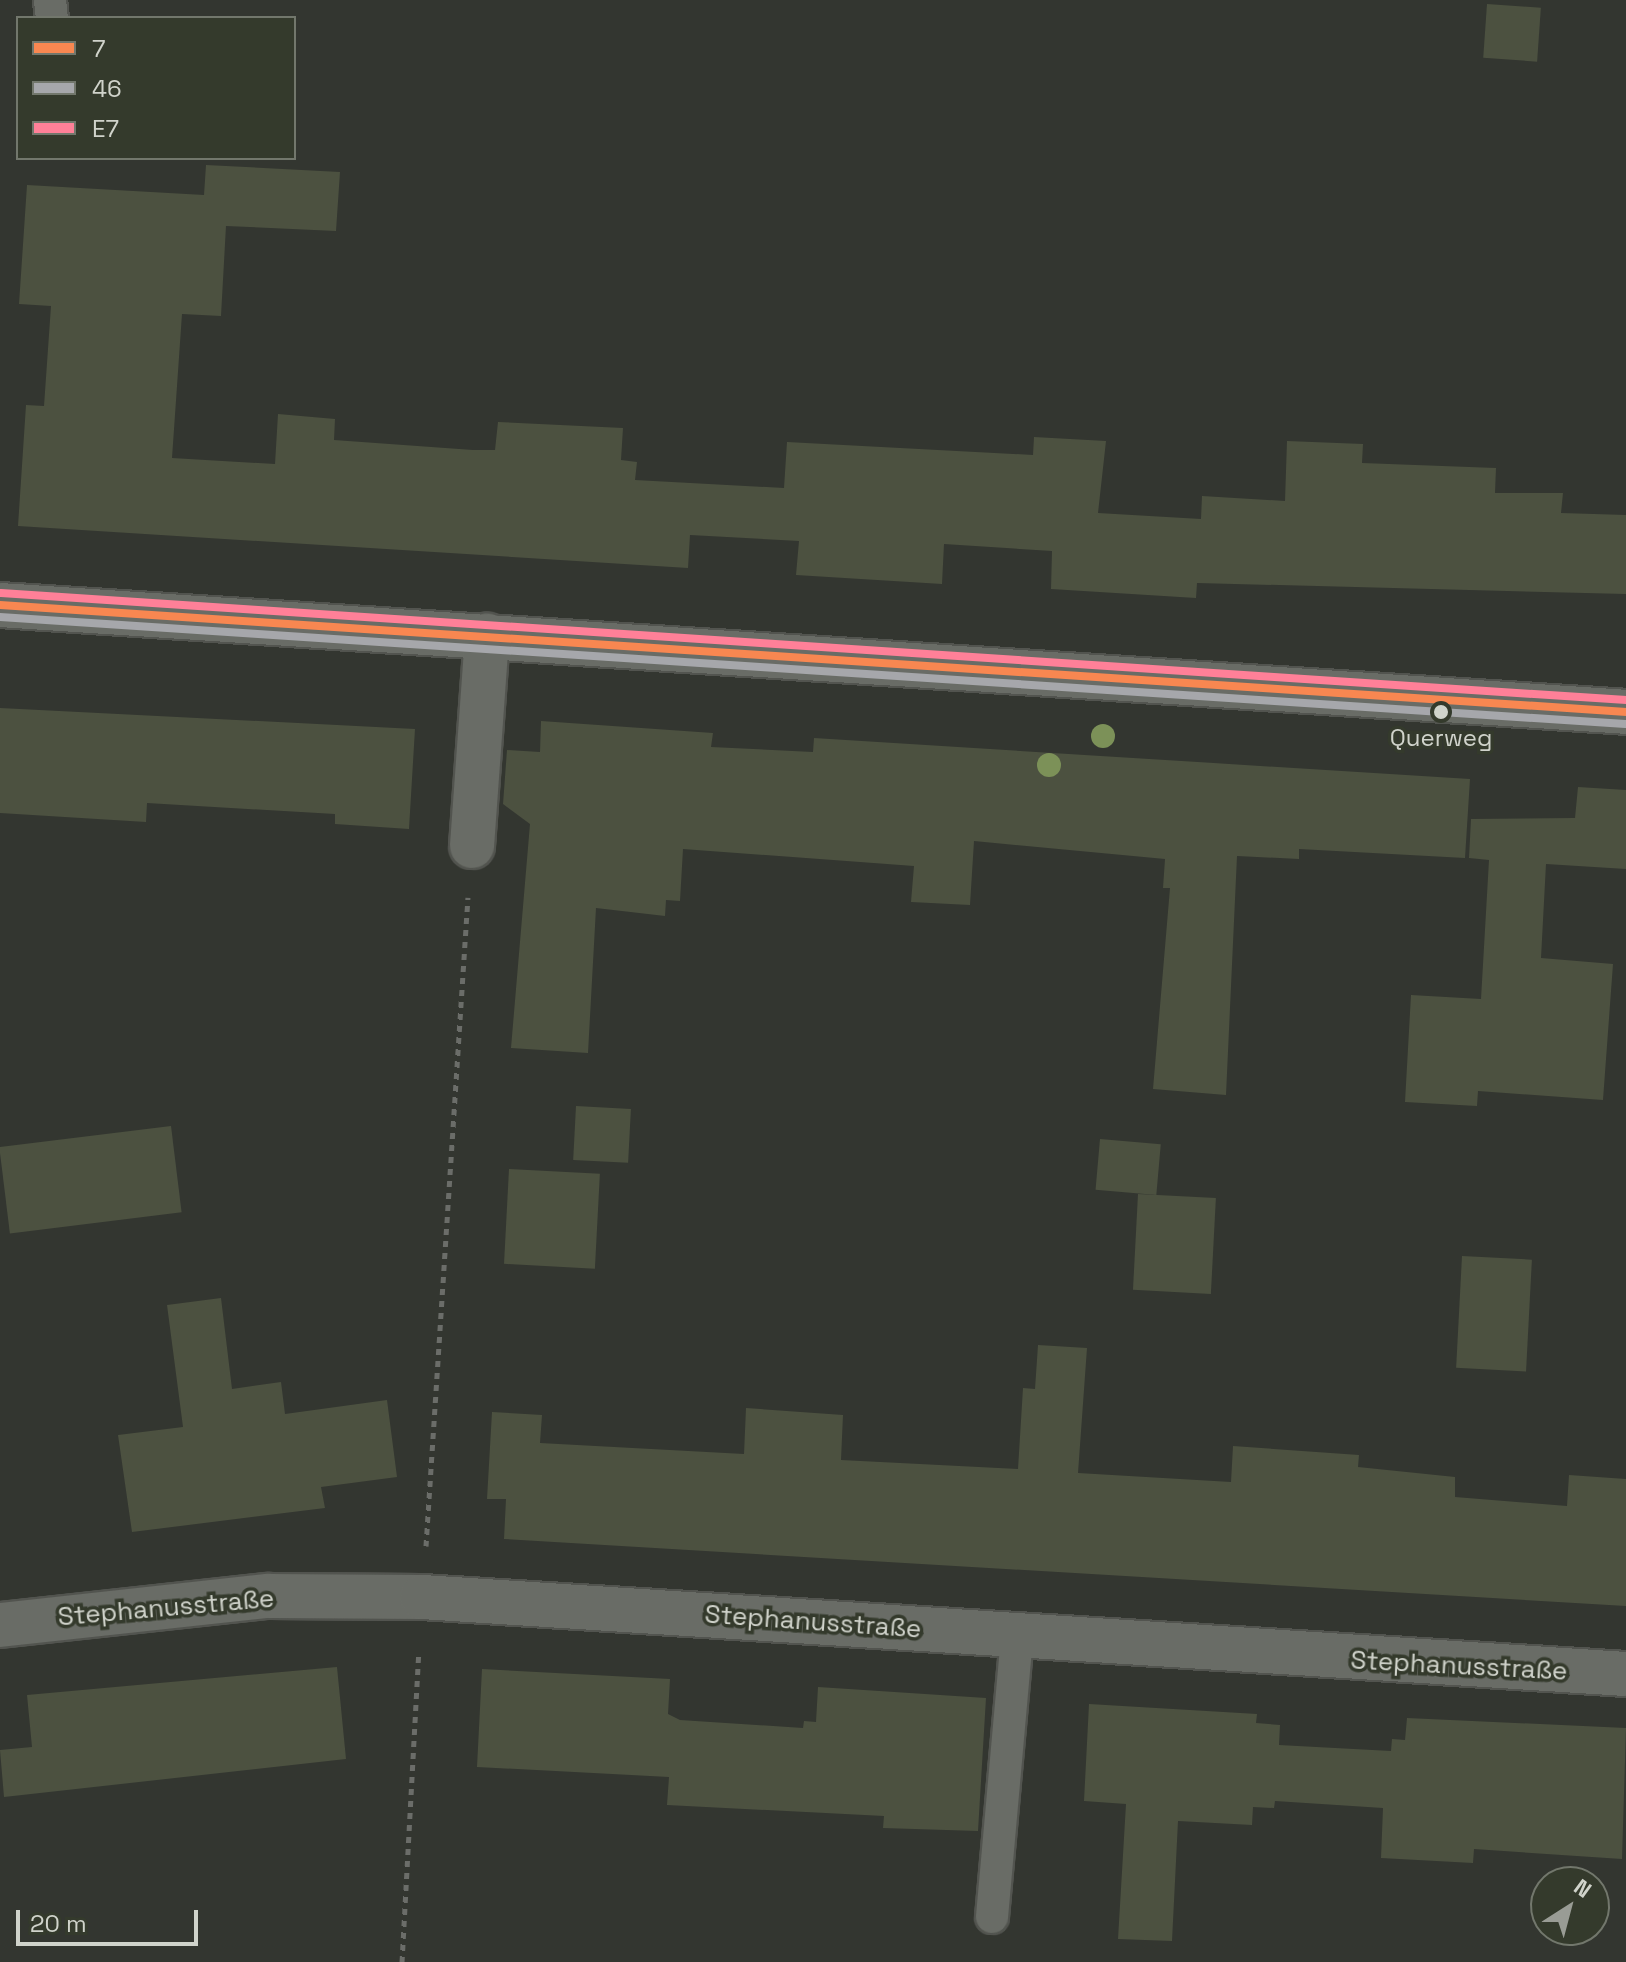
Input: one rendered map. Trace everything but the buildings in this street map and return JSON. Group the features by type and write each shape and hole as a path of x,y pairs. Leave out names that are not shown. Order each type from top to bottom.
{"street":[{"path":"0,605 1626,712"},
{"path":"472,846 487,636"},
{"name":"Stephanusstraße","path":"0,1625 269,1596 422,1597 1626,1674"}],"lane":[{"path":"992,1917 1017,1637"}],"path":[{"path":"402,1962 422,1597 472,846"}],"transit line":[{"name":"E7","path":"1,593 1626,700"},
{"name":"7","path":"0,605 1626,712"},
{"name":"46","path":"0,617 1625,724"}],"place":[{"name":"Querweg","path":"1441,712"}]}
